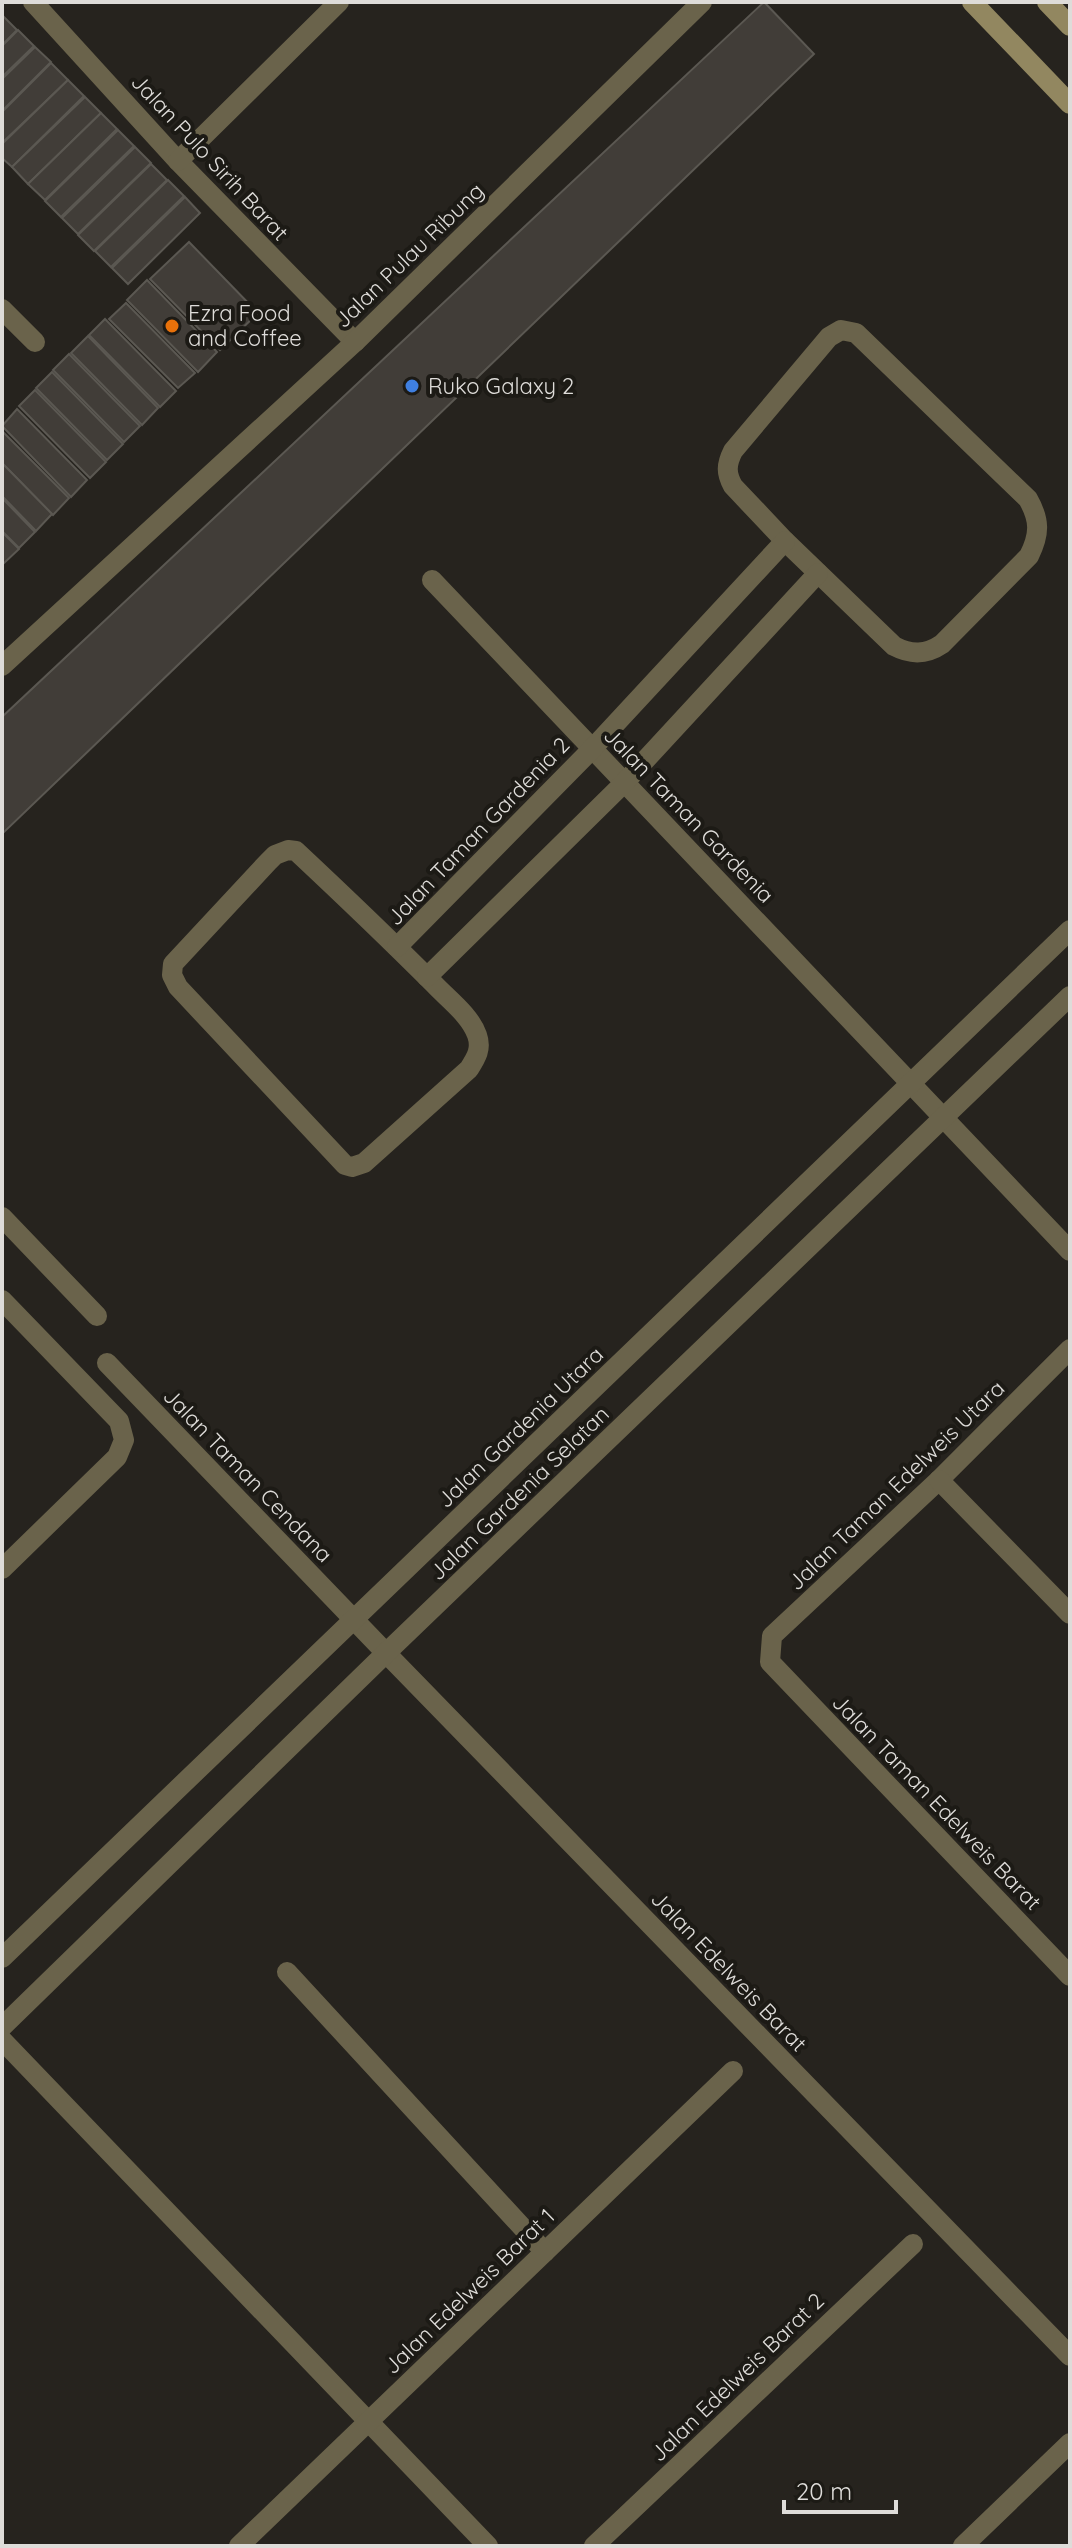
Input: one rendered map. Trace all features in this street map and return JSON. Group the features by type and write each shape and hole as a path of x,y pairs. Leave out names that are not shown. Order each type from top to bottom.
{"main road":[{"path":"972,2 1070,104"},
{"path":"1047,2 1070,26"}],"street":[{"path":"178,161 339,2"},
{"name":"Jalan Pulau Ribung","path":"2,666 355,342 702,2"},
{"name":"Jalan Pulo Sirih Barat","path":"43,5 178,161 355,342"},
{"path":"2,309 35,342"},
{"path":"841,330 856,333 1028,499 1037,514 1039,528 1029,556 942,644 932,651 907,653 894,646 785,541 733,486 726,469 728,460 829,337 841,330"},
{"name":"Jalan Taman Gardenia 2","path":"397,947 593,748 785,541"},
{"path":"427,977 625,782 818,573"},
{"name":"Jalan Taman Gardenia","path":"432,580 1070,1251"},
{"name":"Jalan Taman Gardenia 2","path":"288,850 296,851 427,977 469,1020 480,1045 477,1057 469,1069 364,1163 352,1167 345,1165 178,987 172,975 173,964 275,855 288,850"},
{"name":"Jalan Gardenia Utara","path":"2,1958 1070,930"},
{"name":"Jalan Gardenia Selatan","path":"2,2027 1070,996"},
{"path":"2,1217 97,1316"},
{"path":"2,1300 119,1421 124,1440 117,1457 2,1569"},
{"name":"Jalan Taman Edelweis Utara","path":"770,1662 772,1636 939,1480 1070,1349"},
{"name":"Jalan Taman Cendana","path":"107,1363 354,1620"},
{"path":"939,1480 1070,1614"},
{"name":"Jalan Edelweis Barat","path":"354,1620 1070,2356"},
{"name":"Jalan Taman Edelweis Barat","path":"770,1662 1070,1976"},
{"path":"287,1972 545,2252"},
{"path":"2,2040 488,2546"},
{"name":"Jalan Edelweis Barat 1","path":"239,2546 733,2071"},
{"name":"Jalan Edelweis Barat 2","path":"594,2546 913,2244"},
{"path":"963,2546 1070,2443"}],"building":[{"name":"Ruko Galaxy 2","path":"764,2 814,54 2,834 2,717"},
{"path":"2,15 17,30 2,45"},
{"path":"18,30 34,46 2,77 2,46"},
{"path":"35,47 51,62 2,111 2,79"},
{"path":"51,63 68,80 2,143 2,112"},
{"path":"68,80 84,96 12,167 2,158 2,144"},
{"path":"85,97 101,113 28,184 12,167"},
{"path":"101,113 117,129 45,200 28,184"},
{"path":"118,130 134,146 61,217 45,201"},
{"path":"135,147 151,163 78,234 62,218"},
{"path":"151,164 167,180 94,251 78,235"},
{"path":"168,180 184,196 111,267 95,251"},
{"path":"185,197 200,213 128,284 112,268"},
{"path":"189,242 258,313 220,350 150,279"},
{"name":"Ezra Food and Coffee","path":"147,280 217,352 198,372 127,300"},
{"path":"126,303 195,373 178,388 109,319"},
{"path":"105,319 176,391 160,407 89,335"},
{"path":"88,336 158,408 142,425 71,353"},
{"path":"69,354 140,426 124,442 53,370"},
{"path":"52,372 123,444 107,460 36,388"},
{"path":"35,390 106,462 90,478 19,406"},
{"path":"17,409 87,480 71,497 2,426"},
{"path":"2,431 69,498 53,515 2,463"},
{"path":"2,463 52,514 36,531 2,496"},
{"path":"2,498 35,532 19,548 2,531"},
{"path":"2,532 19,549 3,564 2,564"}],"place":[{"name":"Ezra Food and Coffee","path":"172,326"},
{"name":"Ruko Galaxy 2","path":"412,386"}]}
